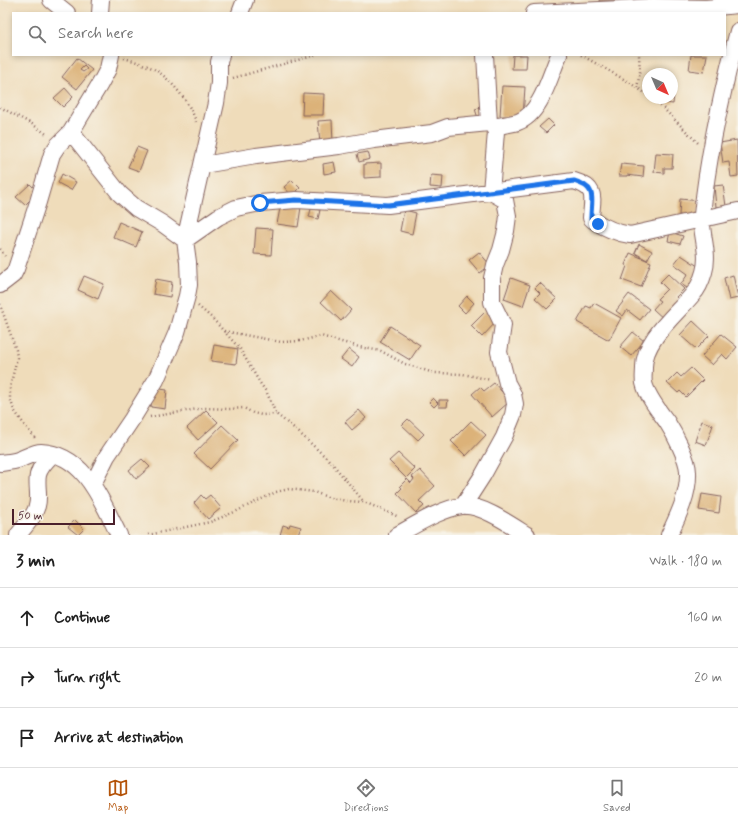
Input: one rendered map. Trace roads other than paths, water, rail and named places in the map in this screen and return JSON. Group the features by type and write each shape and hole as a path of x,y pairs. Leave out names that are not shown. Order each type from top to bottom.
{"street":[{"path":"52,0 66,12"},
{"path":"100,12 101,0"},
{"path":"240,12 245,0"},
{"path":"543,12 580,8 653,6 706,8 738,5"},
{"path":"669,535 680,511 686,489 688,471 680,446 670,426 654,404 644,383 643,362 651,342 694,293 704,271 706,246 702,218 709,155 738,31"},
{"path":"0,285 13,274 16,269 52,154 58,145 71,132 115,56"},
{"path":"93,484 107,456 156,380 177,332 187,296 188,262 185,240 216,103 221,56"},
{"path":"485,56 492,125 496,132 491,192"},
{"path":"203,165 256,156 432,133 448,127 519,122 529,116 539,103 559,56"},
{"path":"71,132 120,194 136,208 163,224 185,240"},
{"path":"185,240 218,217 236,208 260,203 296,200 388,205 574,181 584,184 590,189 593,196 591,218 593,220 610,230 630,235 738,211"},
{"path":"463,506 483,475 504,437 513,415 515,404 514,394 507,383 499,352 503,325 492,302 492,284 495,265 501,250 508,216 505,200 491,192"},
{"path":"0,463 16,461 40,452 60,455 76,465 93,484 119,535"},
{"path":"18,535 34,515 39,497 38,475 44,463 52,454"},
{"path":"397,535 446,510 463,506 484,510 527,535"}]}
